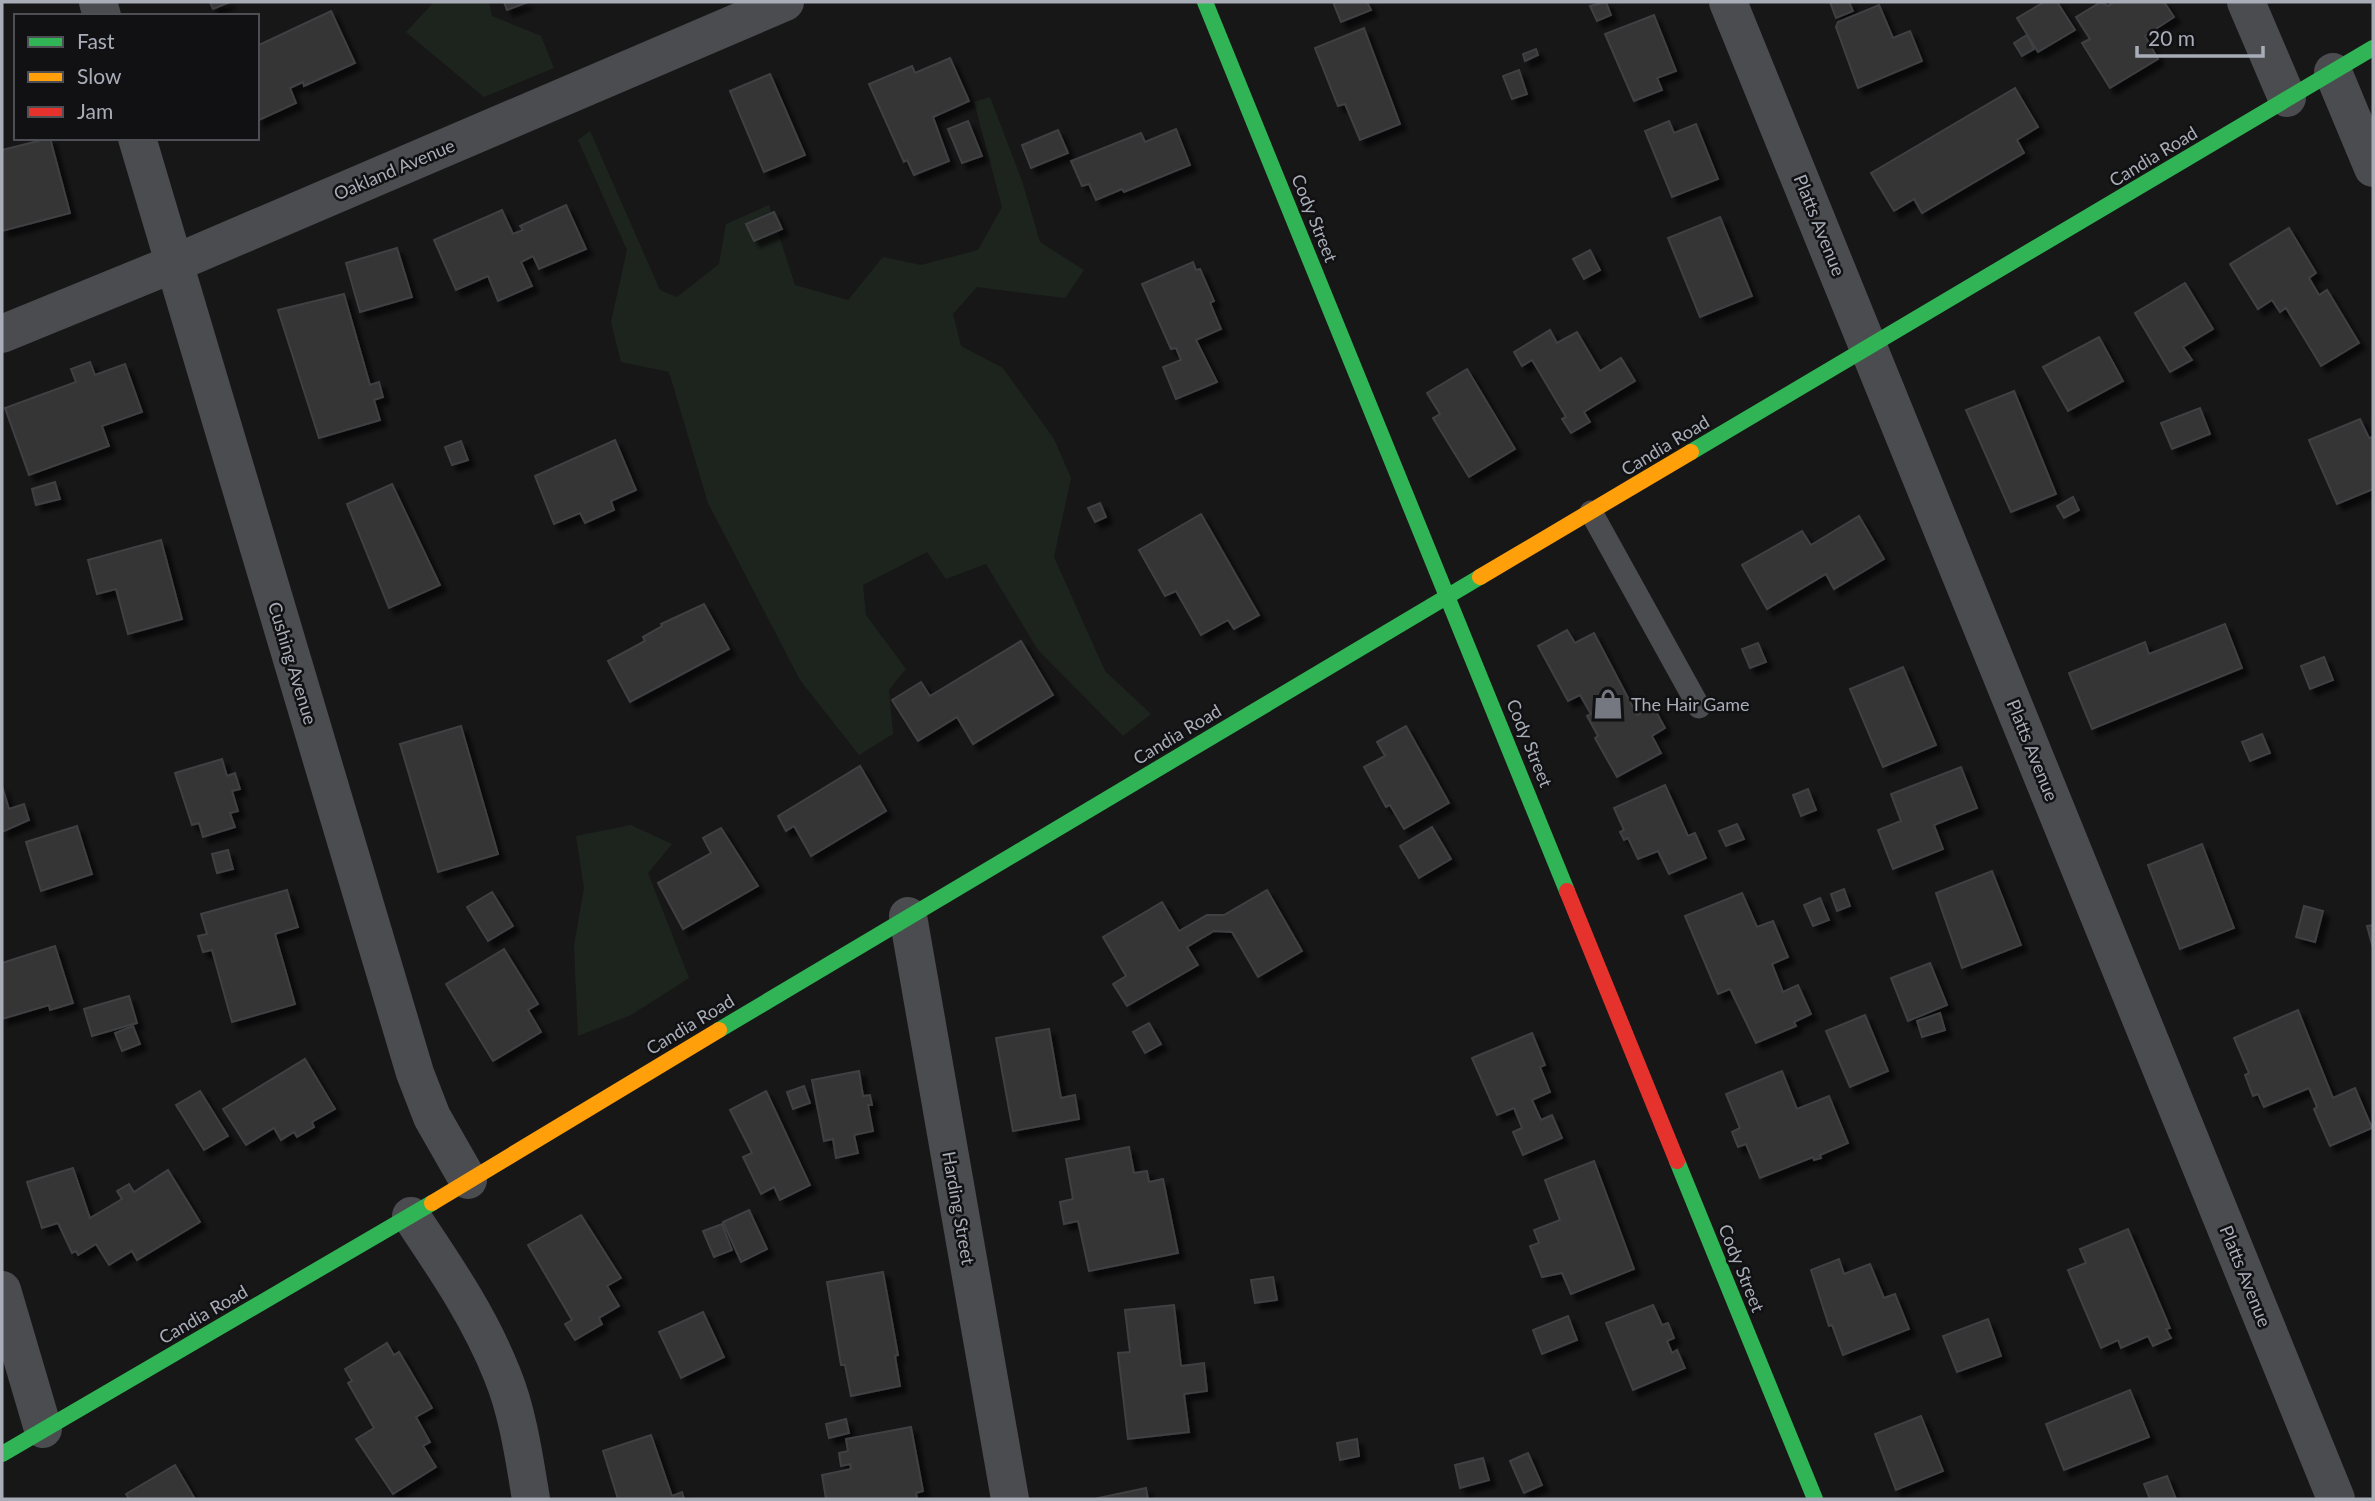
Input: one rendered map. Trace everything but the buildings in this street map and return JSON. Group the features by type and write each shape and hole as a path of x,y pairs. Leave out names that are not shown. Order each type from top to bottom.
{"main road":[{"name":"Cody Street","path":"1205,2 1815,1499"},
{"name":"Candia Road","path":"2,1454 411,1216 908,916 2373,48"}],"street":[{"name":"Oakland Avenue","path":"2,334 173,264 785,2"},
{"name":"Platts Avenue","path":"1728,2 1870,346 2336,1499"},
{"path":"2246,2 2287,99"},
{"path":"2333,72 2373,168"},
{"name":"Cushing Avenue","path":"138,140 415,1073 432,1117 468,1180"},
{"name":"Harding Street","path":"908,916 1010,1499"},
{"path":"411,1216 456,1282 503,1376 518,1427 531,1499"},
{"path":"2,1290 43,1429"}],"lane":[{"path":"1591,512 1699,707"}],"shaded area":[{"path":"434,2 489,2 492,16 541,36 554,68 484,97 406,32"},
{"path":"990,97 1022,181 1040,242 1084,270 1065,298 977,287 953,314 961,346 1003,368 1054,439 1071,478 1054,557 1105,671 1151,714 1123,736 1038,650 986,564 946,579 927,552 863,585 866,615 906,669 889,690 893,734 859,755 800,680 708,503 669,372 621,362 611,322 627,250 578,140 590,131 660,290 677,297 719,264 726,224 769,205 795,285 848,300 883,257 921,265 978,250 1002,207 974,102"},
{"path":"631,825 672,844 648,873 689,978 631,1015 578,1036 574,946 584,888 576,836"}],"traffic: fast":[{"path":"1205,2 1567,891"},
{"path":"1691,452 2373,48"},
{"path":"719,1030 1480,577"},
{"path":"1677,1161 1815,1499"},
{"path":"2,1454 432,1203"}],"traffic: slow":[{"path":"1480,577 1691,452"},
{"path":"432,1203 719,1030"}],"traffic: jam":[{"path":"1567,891 1677,1161"}],"place":[{"name":"The Hair Game","path":"1608,704"}]}
